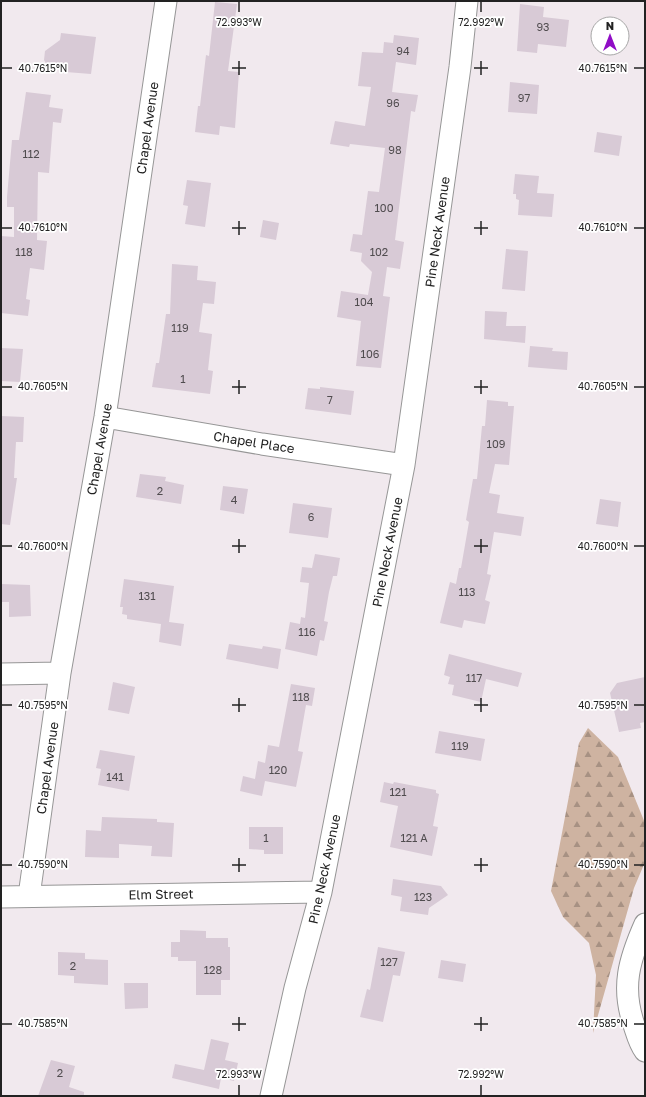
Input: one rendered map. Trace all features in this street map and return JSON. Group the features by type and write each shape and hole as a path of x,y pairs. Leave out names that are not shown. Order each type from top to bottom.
{"street":[{"name":"Chapel Avenue","path":"29,896 60,673 104,417 166,1"},
{"name":"Pine Neck Avenue","path":"271,1096 295,988 321,892 404,465 460,67 467,1"},
{"name":"Chapel Place","path":"104,417 262,444 404,465"},
{"path":"1,674 60,673"},
{"name":"Elm Street","path":"1,897 321,892"},
{"path":"645,924 635,947 627,976 628,1006 640,1045 645,1051"}],"green space":[{"path":"588,728 618,757 645,823 645,862 634,888 593,1033 596,975 589,943 563,917 551,891 579,743"}],"building":[{"path":"215,2 237,4 228,71 239,72 235,128 220,126 219,135 195,132 198,106 200,106 206,55 209,56"},
{"path":"520,4 544,7 543,17 569,20 566,47 538,44 537,53 517,51"},
{"path":"61,33 96,37 91,74 66,72 66,67 47,65 44,60 45,51 60,40"},
{"path":"394,35 419,38 416,65 396,62 392,92 418,95 415,112 411,111 395,240 404,242 400,269 387,267 383,296 390,297 381,368 356,366 361,321 337,317 341,291 368,295 372,272 361,261 362,253 350,251 353,234 362,235 368,191 379,192 385,148 350,144 349,147 330,144 335,121 365,126 371,87 358,86 362,52 383,53 384,42 393,43"},
{"path":"510,82 539,85 537,114 508,112"},
{"path":"26,92 51,95 49,107 63,109 61,123 53,122 49,173 38,172 37,240 47,241 44,270 30,268 26,299 30,300 28,316 1,313 1,236 14,237 14,207 7,207 7,197 12,140 19,140"},
{"path":"597,132 622,136 619,156 594,152"},
{"path":"515,174 539,176 537,193 554,194 552,217 518,215 519,200 516,199 516,194 513,194"},
{"path":"187,180 211,183 205,227 185,224 188,206 183,205"},
{"path":"263,220 279,223 276,240 260,237"},
{"path":"506,249 528,251 525,291 502,289"},
{"path":"172,264 198,266 197,280 216,282 214,304 203,303 199,332 212,334 208,370 213,371 210,394 152,387 156,363 159,363 166,314 170,314"},
{"path":"485,311 507,312 506,326 526,326 525,343 484,339"},
{"path":"530,346 553,348 552,351 568,352 567,370 528,367"},
{"path":"1,348 23,349 20,382 1,381"},
{"path":"320,387 354,391 351,415 305,409 308,388 320,389"},
{"path":"487,400 508,402 508,406 514,406 509,465 495,464 489,493 500,495 497,513 524,517 521,536 494,532 487,574 491,575 485,600 490,602 485,624 464,620 462,628 440,623 450,582 456,584 459,568 461,568 469,522 466,520 473,479 477,479 482,426 485,426"},
{"path":"1,416 24,417 23,442 16,442 14,478 17,478 10,525 1,524"},
{"path":"140,474 166,477 165,481 184,485 181,504 136,497"},
{"path":"223,486 248,489 244,514 220,510"},
{"path":"600,499 621,502 618,527 596,524"},
{"path":"293,503 332,508 328,538 289,533"},
{"path":"315,554 340,558 337,576 333,576 329,592 324,621 328,622 324,641 320,640 317,656 285,649 290,622 300,624 301,617 305,618 309,583 300,582 302,567 312,568"},
{"path":"124,579 174,586 169,622 184,624 181,646 159,642 161,624 127,619 127,615 122,614 123,607 120,607"},
{"path":"1,584 30,585 31,616 9,617 9,602 1,602"},
{"path":"229,644 262,649 263,646 281,649 278,669 226,659"},
{"path":"449,654 522,673 518,687 486,679 481,702 452,695 454,685 448,684 450,677 444,675"},
{"path":"645,677 645,722 640,723 641,728 619,732 610,693 617,683"},
{"path":"113,682 135,687 129,714 108,710"},
{"path":"291,684 315,688 312,706 306,705 298,751 303,752 296,787 265,781 262,796 240,791 243,776 255,779 258,761 265,763 268,745 279,747"},
{"path":"439,731 485,739 481,761 435,753"},
{"path":"100,750 135,756 129,791 98,785 101,769 96,768"},
{"path":"384,782 393,784 394,782 436,790 436,793 439,794 433,826 438,827 432,856 390,847 398,806 380,802"},
{"path":"102,817 157,819 157,822 174,823 172,857 151,856 152,846 119,844 119,858 85,857 86,830 101,831"},
{"path":"249,827 283,827 283,854 264,854 264,850 249,849"},
{"path":"393,879 441,886 448,895 429,908 428,915 400,911 402,897 391,895"},
{"path":"180,930 206,931 206,938 228,938 228,947 230,947 230,980 221,980 221,995 196,995 196,961 178,961 178,957 171,957 171,942 180,942"},
{"path":"378,947 405,952 400,976 393,975 383,1022 360,1017 367,989 370,990"},
{"path":"58,952 85,953 85,959 108,960 108,985 74,983 74,976 58,975"},
{"path":"441,960 466,964 463,982 438,978"},
{"path":"124,983 148,983 148,1008 125,1009"},
{"path":"211,1039 229,1043 225,1060 238,1063 234,1081 221,1078 219,1089 172,1078 175,1064 204,1070"},
{"path":"51,1060 75,1066 69,1087 84,1092 84,1096 38,1096"}]}
